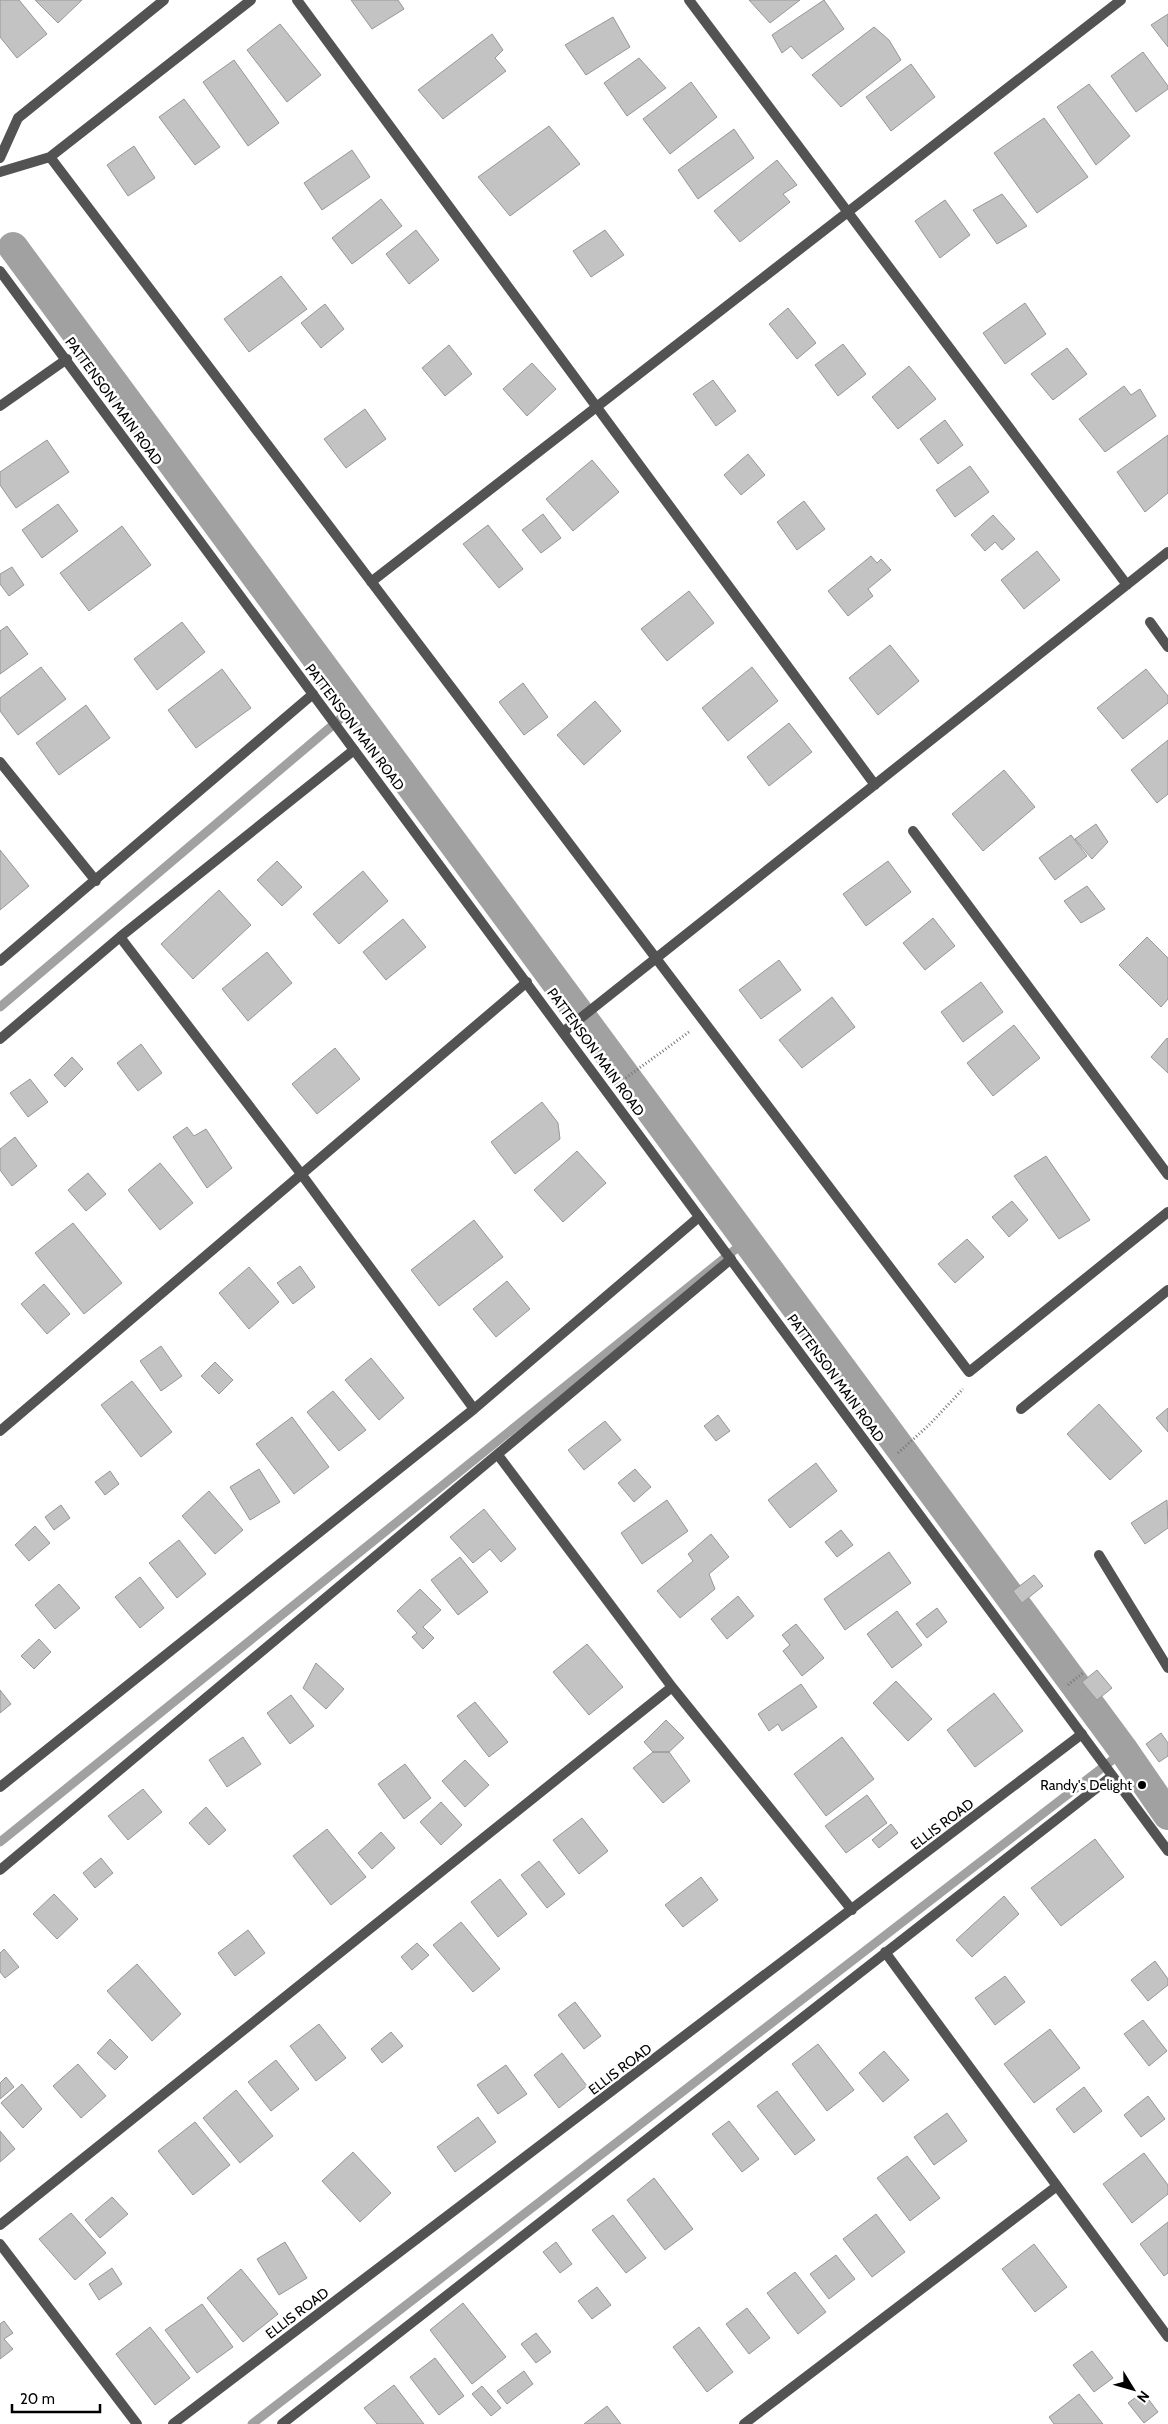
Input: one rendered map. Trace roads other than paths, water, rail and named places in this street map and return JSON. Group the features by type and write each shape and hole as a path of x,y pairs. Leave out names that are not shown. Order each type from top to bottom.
{"street":[{"path":"0,158 18,118 164,0"},
{"path":"0,172 50,157 251,0"},
{"path":"297,0 875,785"},
{"path":"689,0 1127,585"},
{"path":"372,582 1121,0"},
{"path":"50,157 969,1372 1168,1212"},
{"name":"PATTENSON MAIN ROAD","path":"0,271 67,359 1168,1851"},
{"path":"0,406 67,359"},
{"path":"563,1032 657,960 1168,552"},
{"path":"1150,622 1168,646"},
{"path":"0,961 313,694"},
{"path":"0,1038 120,937 354,750"},
{"path":"0,762 96,881"},
{"path":"913,831 1168,1174"},
{"path":"120,937 302,1175 474,1408"},
{"path":"0,1431 527,982"},
{"path":"0,1787 474,1408 699,1217"},
{"path":"0,1870 731,1259"},
{"path":"1021,1409 1168,1290"},
{"path":"498,1455 672,1687 852,1910"},
{"path":"1099,1555 1168,1668"},
{"path":"0,2225 672,1687"},
{"name":"ELLIS ROAD","path":"173,2424 1082,1734"},
{"path":"282,2424 1112,1776"},
{"path":"885,1952 1168,2337"},
{"path":"744,2424 1057,2186"},
{"path":"0,2244 137,2424"}],"waterway":[{"path":"13,247 1124,1751 1168,1815"},
{"path":"0,1007 353,708"},
{"path":"0,1842 747,1240"},
{"path":"252,2424 1124,1751"}],"place":[{"name":"Randy's Delight","path":"1142,1785"}]}
